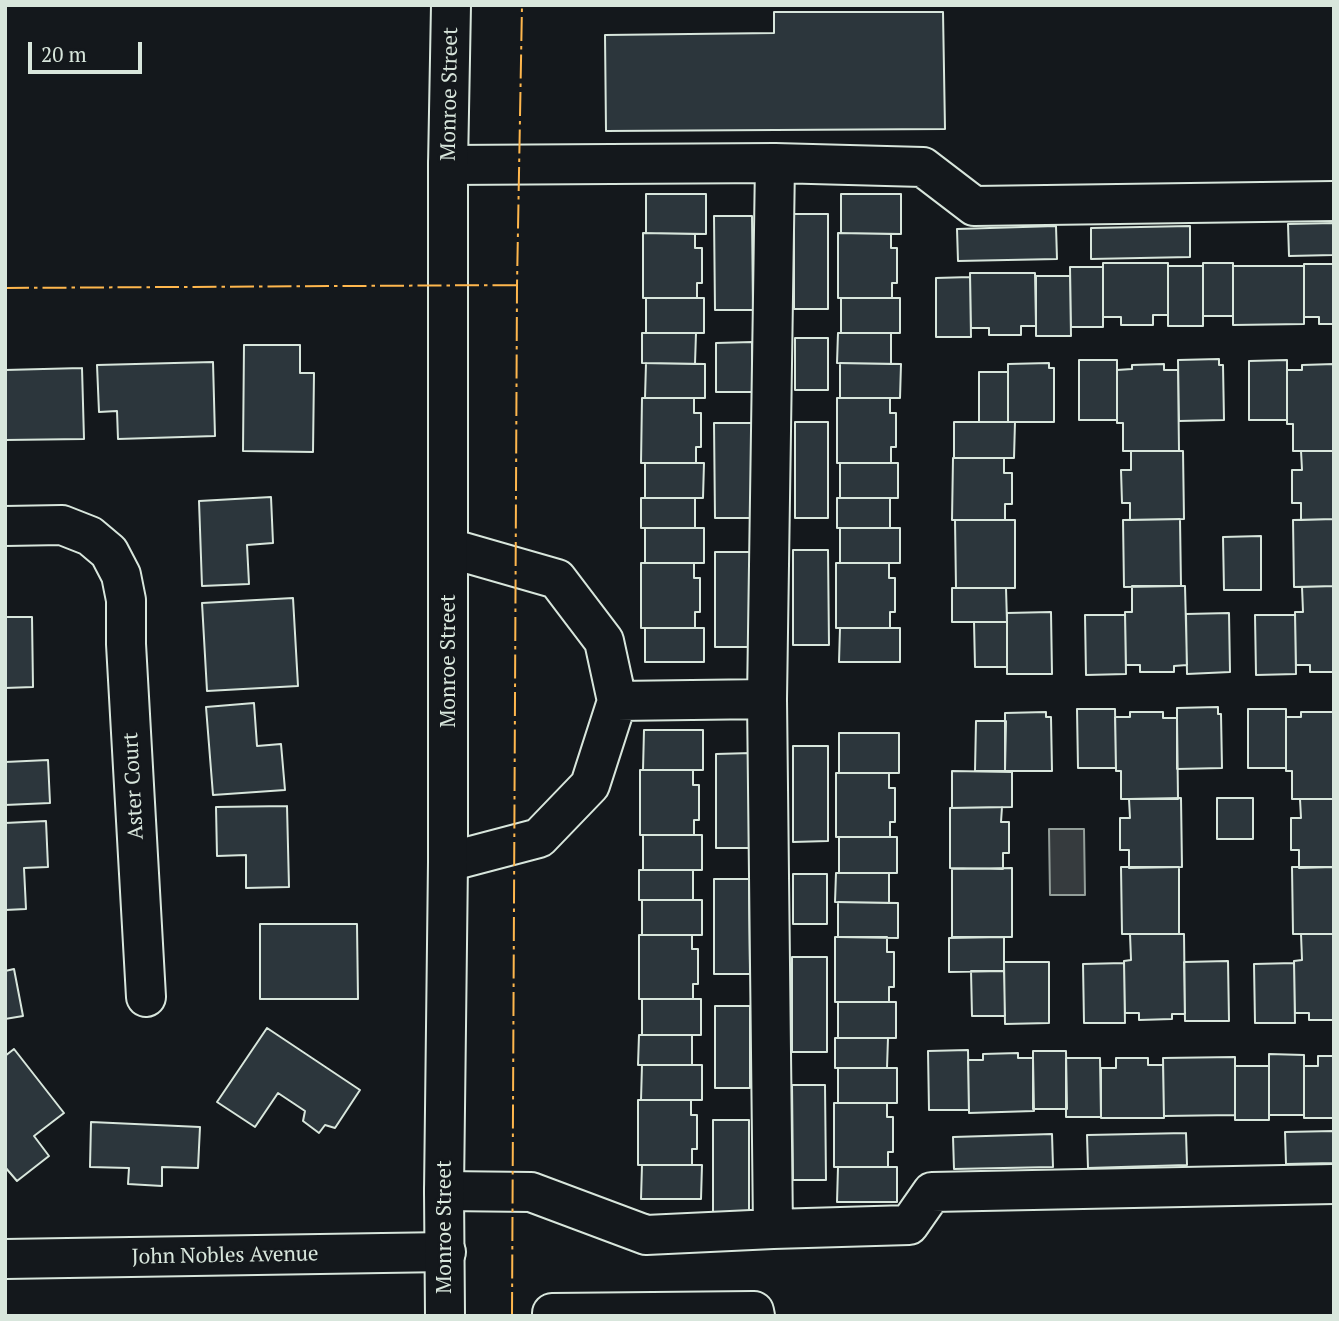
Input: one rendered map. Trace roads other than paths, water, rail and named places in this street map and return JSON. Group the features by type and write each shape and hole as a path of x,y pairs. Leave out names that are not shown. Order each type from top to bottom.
{"main road":[{"name":"Monroe Street","path":"445,1316 448,165 451,5"},
{"path":"773,1229 766,699 775,163"},
{"path":"448,165 775,163 923,167 974,206 1334,201"},
{"name":"Aster Court","path":"5,526 62,524 90,536 109,552 121,575 126,600 126,643 146,998"},
{"path":"448,862 539,838 590,785 617,701 604,641 557,579 449,548"},
{"path":"617,701 766,699"},
{"path":"444,1191 531,1192 646,1235 909,1225 932,1192 1334,1184"},
{"name":"John Nobles Avenue","path":"5,1259 446,1252"},
{"path":"552,1316 552,1313 754,1311 755,1316"}]}
